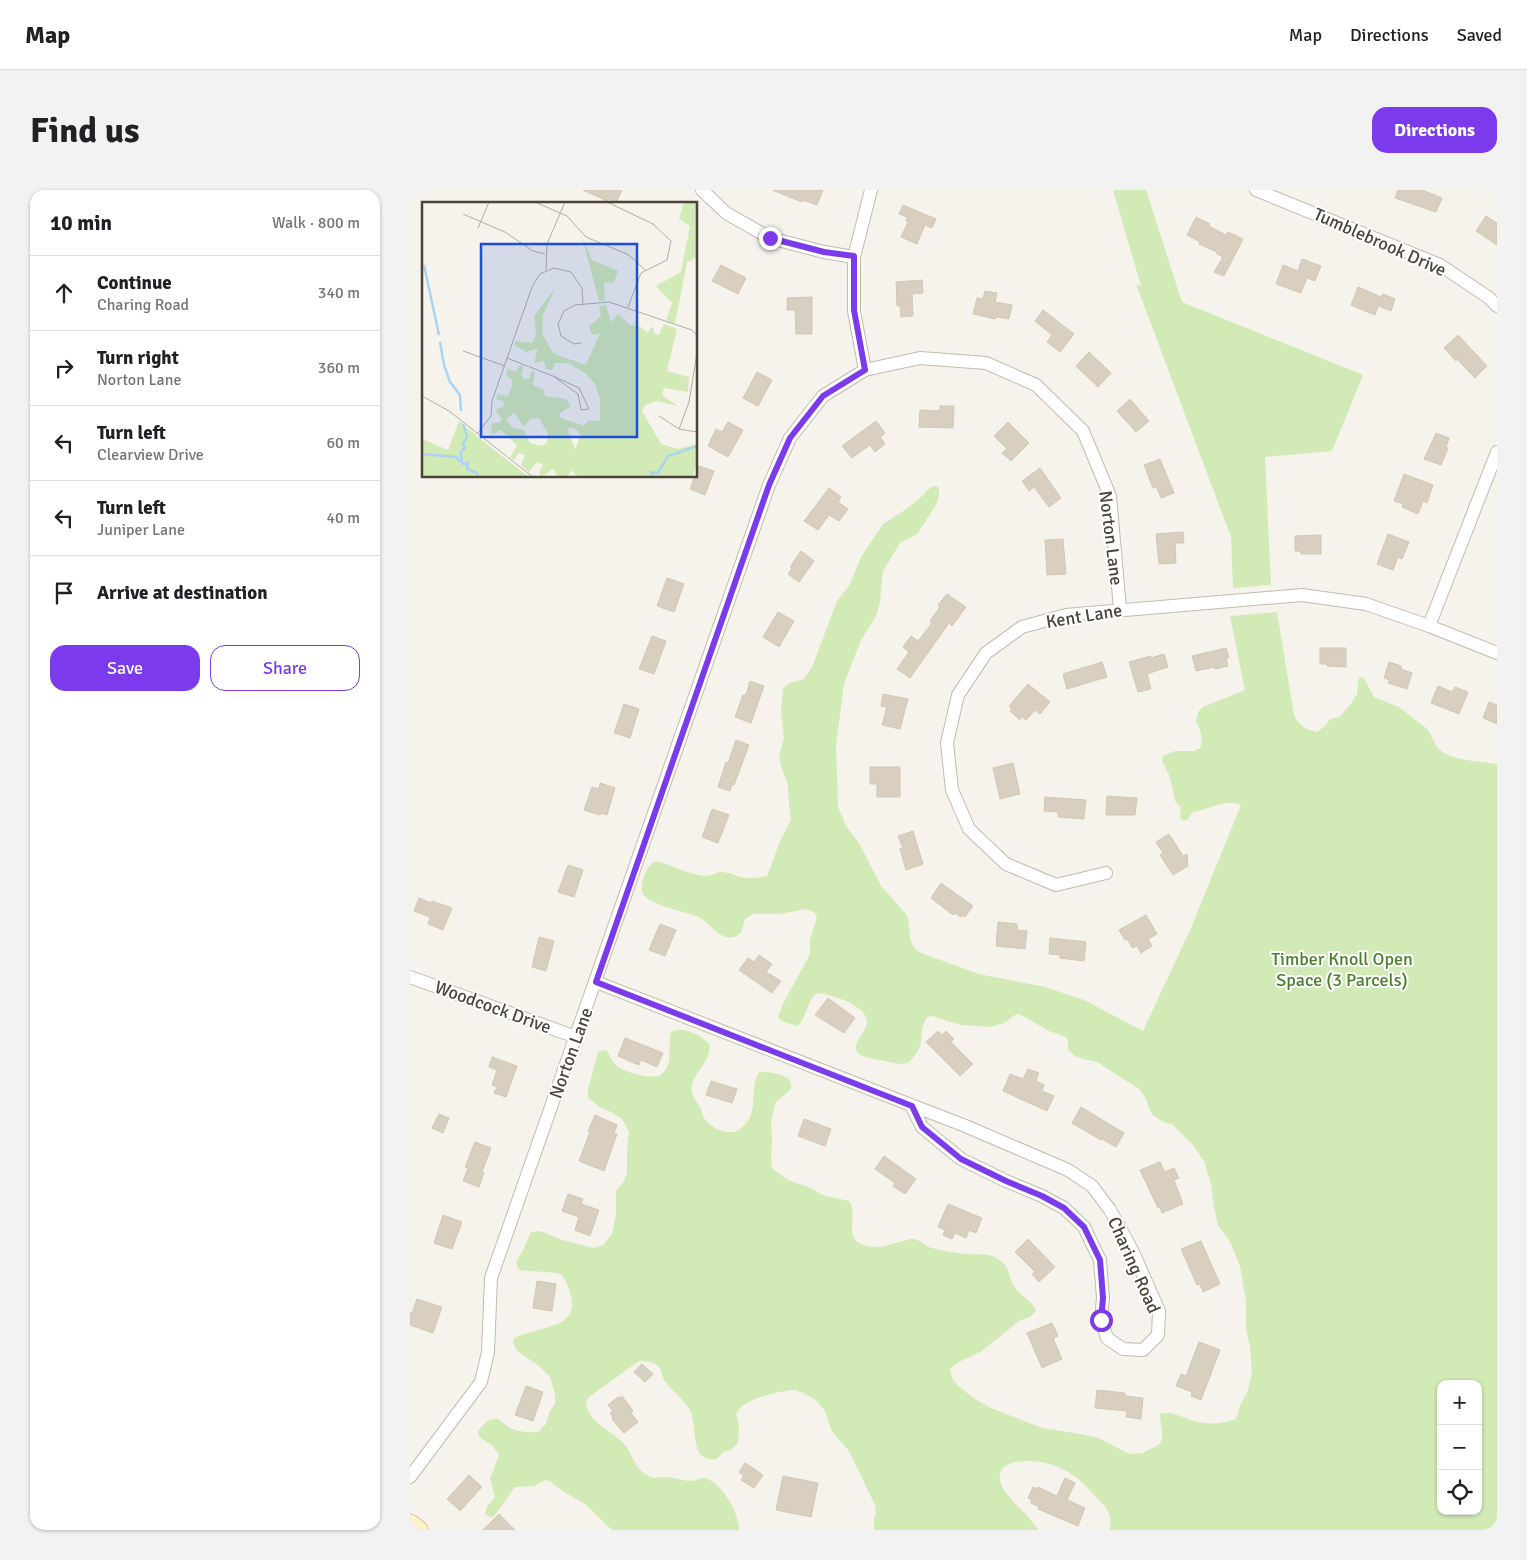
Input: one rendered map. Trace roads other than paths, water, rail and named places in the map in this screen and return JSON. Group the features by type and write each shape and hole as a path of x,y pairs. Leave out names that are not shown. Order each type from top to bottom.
{"street":[{"path":"702,190 726,212 770,238 824,252 854,256"},
{"path":"865,370 854,310 854,256 872,190"},
{"name":"Tumblebrook Drive","path":"1256,190 1440,265 1488,297 1497,306"},
{"name":"Norton Lane","path":"410,1477 481,1382 488,1352 491,1278 772,477 790,438 823,396 865,370 920,358 986,363 1036,385 1083,431 1110,496 1120,609"},
{"path":"1429,626 1497,452"},
{"name":"Kent Lane","path":"1106,873 1056,885 1006,864 969,829 952,790 947,743 958,695 986,653 1022,627 1066,615 1302,595 1366,604 1497,653"},
{"name":"Woodcock Drive","path":"410,977 576,1037"},
{"name":"Charing Road","path":"596,982 912,1106 963,1124 1068,1170 1092,1186 1110,1210 1133,1252 1159,1311 1158,1334 1143,1350 1123,1348 1106,1338 1101,1320 1103,1298 1100,1260 1084,1227 1064,1208 961,1159 922,1127 912,1106"},
{"path":"410,1524 418,1530"}],"park label":[{"name":"Timber Knoll Open Space (3 Parcels)","path":"1342,970"}]}
